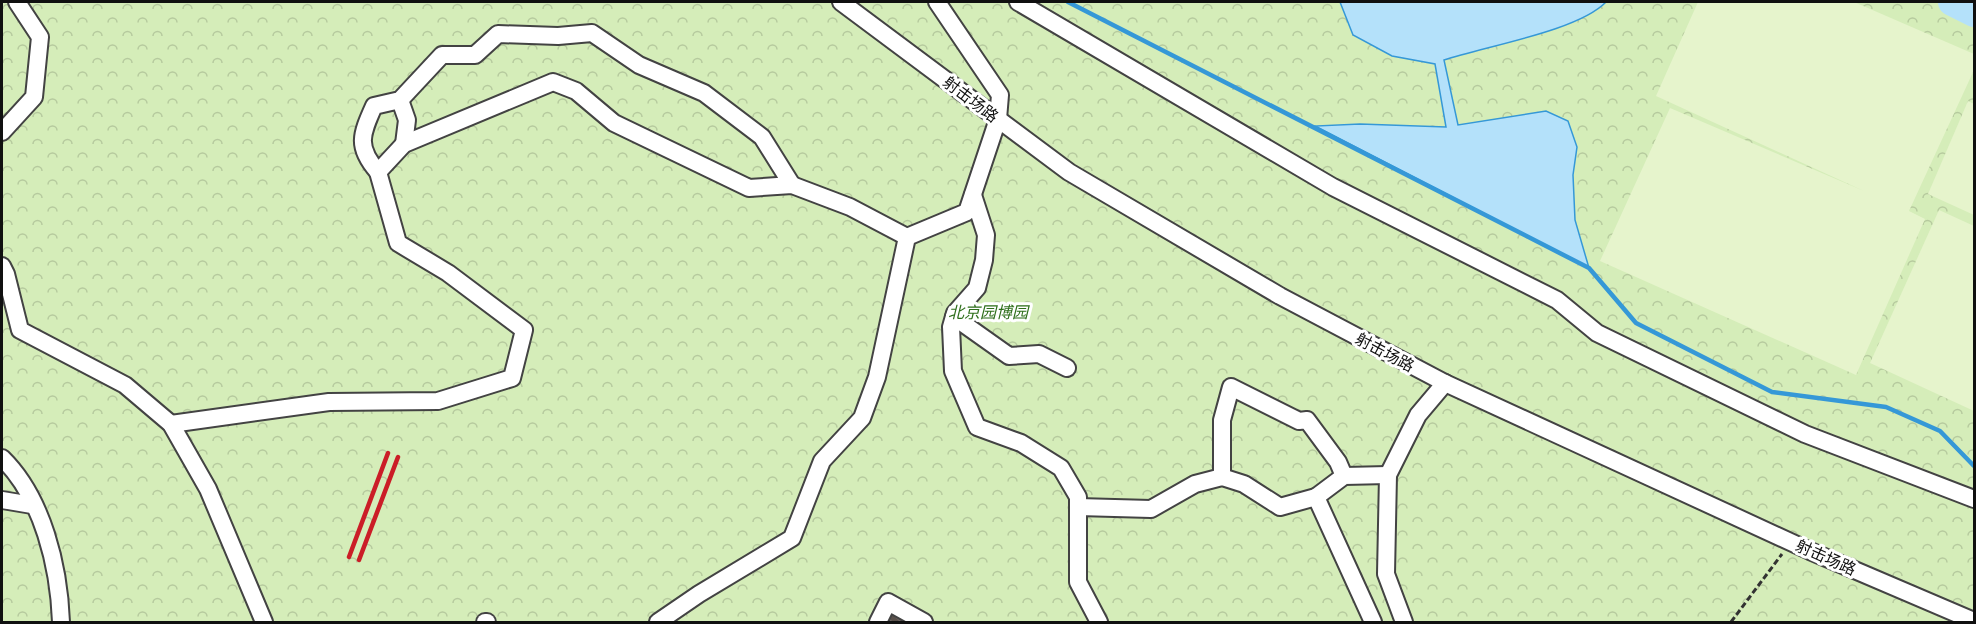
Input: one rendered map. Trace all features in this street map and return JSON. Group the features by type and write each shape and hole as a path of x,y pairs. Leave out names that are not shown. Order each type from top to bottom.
{"street":[{"path":"2,132 34,98 40,37 17,2"},
{"name":"射击场路","path":"841,2 1069,172 1280,296 1445,383 1791,542 1974,621"},
{"path":"907,237 968,212 998,119 999,95 937,2"},
{"path":"1024,3 1333,187 1557,300 1597,333 1805,434 1974,499"},
{"path":"171,424 329,402 438,401 512,378 524,330 448,273 398,243 378,172 364,156 362,132 374,106 400,100 442,55 475,55 498,34 558,36 592,33 639,65 704,93 762,137 792,185"},
{"path":"378,172 404,144 553,82 576,91 614,123 749,188 792,185 850,207 907,237"},
{"path":"400,100 407,120 404,144"},
{"path":"973,195 986,235 984,260 976,288 954,317 951,327 953,371 976,427 1021,443 1061,468 1078,497 1078,582 1099,622"},
{"path":"658,622 699,594 792,538 822,461 862,418 877,377 907,237"},
{"path":"2,266 20,330 126,385 171,424 208,489 264,622"},
{"path":"954,317 1009,356 1039,354 1067,368"},
{"path":"1404,622 1386,574 1388,475 1418,415 1445,383"},
{"path":"1222,477 1222,420 1231,387 1299,421 1307,420 1338,462 1344,476"},
{"path":"2,458 15,471 45,529 60,586 61,622"},
{"path":"1078,507 1151,509 1195,484 1222,477 1244,484 1280,507 1316,497 1344,476 1388,475"},
{"path":"1316,497 1373,622"},
{"path":"2,500 32,505"},
{"path":"878,622 888,602 924,622"}],"path":[{"path":"1731,622 1791,542"}],"green space":[{"name":"北京园博园","path":"2,2 1974,2 1974,622 2,622"},
{"path":"1698,2 1854,2 1974,54 1974,70 1909,211 1925,219 1856,375 1600,261 1670,108 1864,191 1656,96"},
{"path":"1968,101 1974,104 1974,215 1928,194"},
{"path":"1939,210 1974,226 1974,411 1870,363"}],"water":[{"path":"1340,2 1606,2 1593,12 1554,29 1444,60 1458,125 1546,111 1568,121 1577,147 1573,175 1575,220 1589,268 1315,126 1360,124 1446,127 1435,64 1392,56 1353,35"}],"building":[{"path":"888,602 924,622 876,622"}],"waterway":[{"path":"1068,2 1589,268 1636,323 1772,392 1886,407 1940,431 1974,466"},
{"path":"1952,2 1974,13"}],"railway":[{"path":"349,557 388,453"},
{"path":"359,560 398,457"}]}
